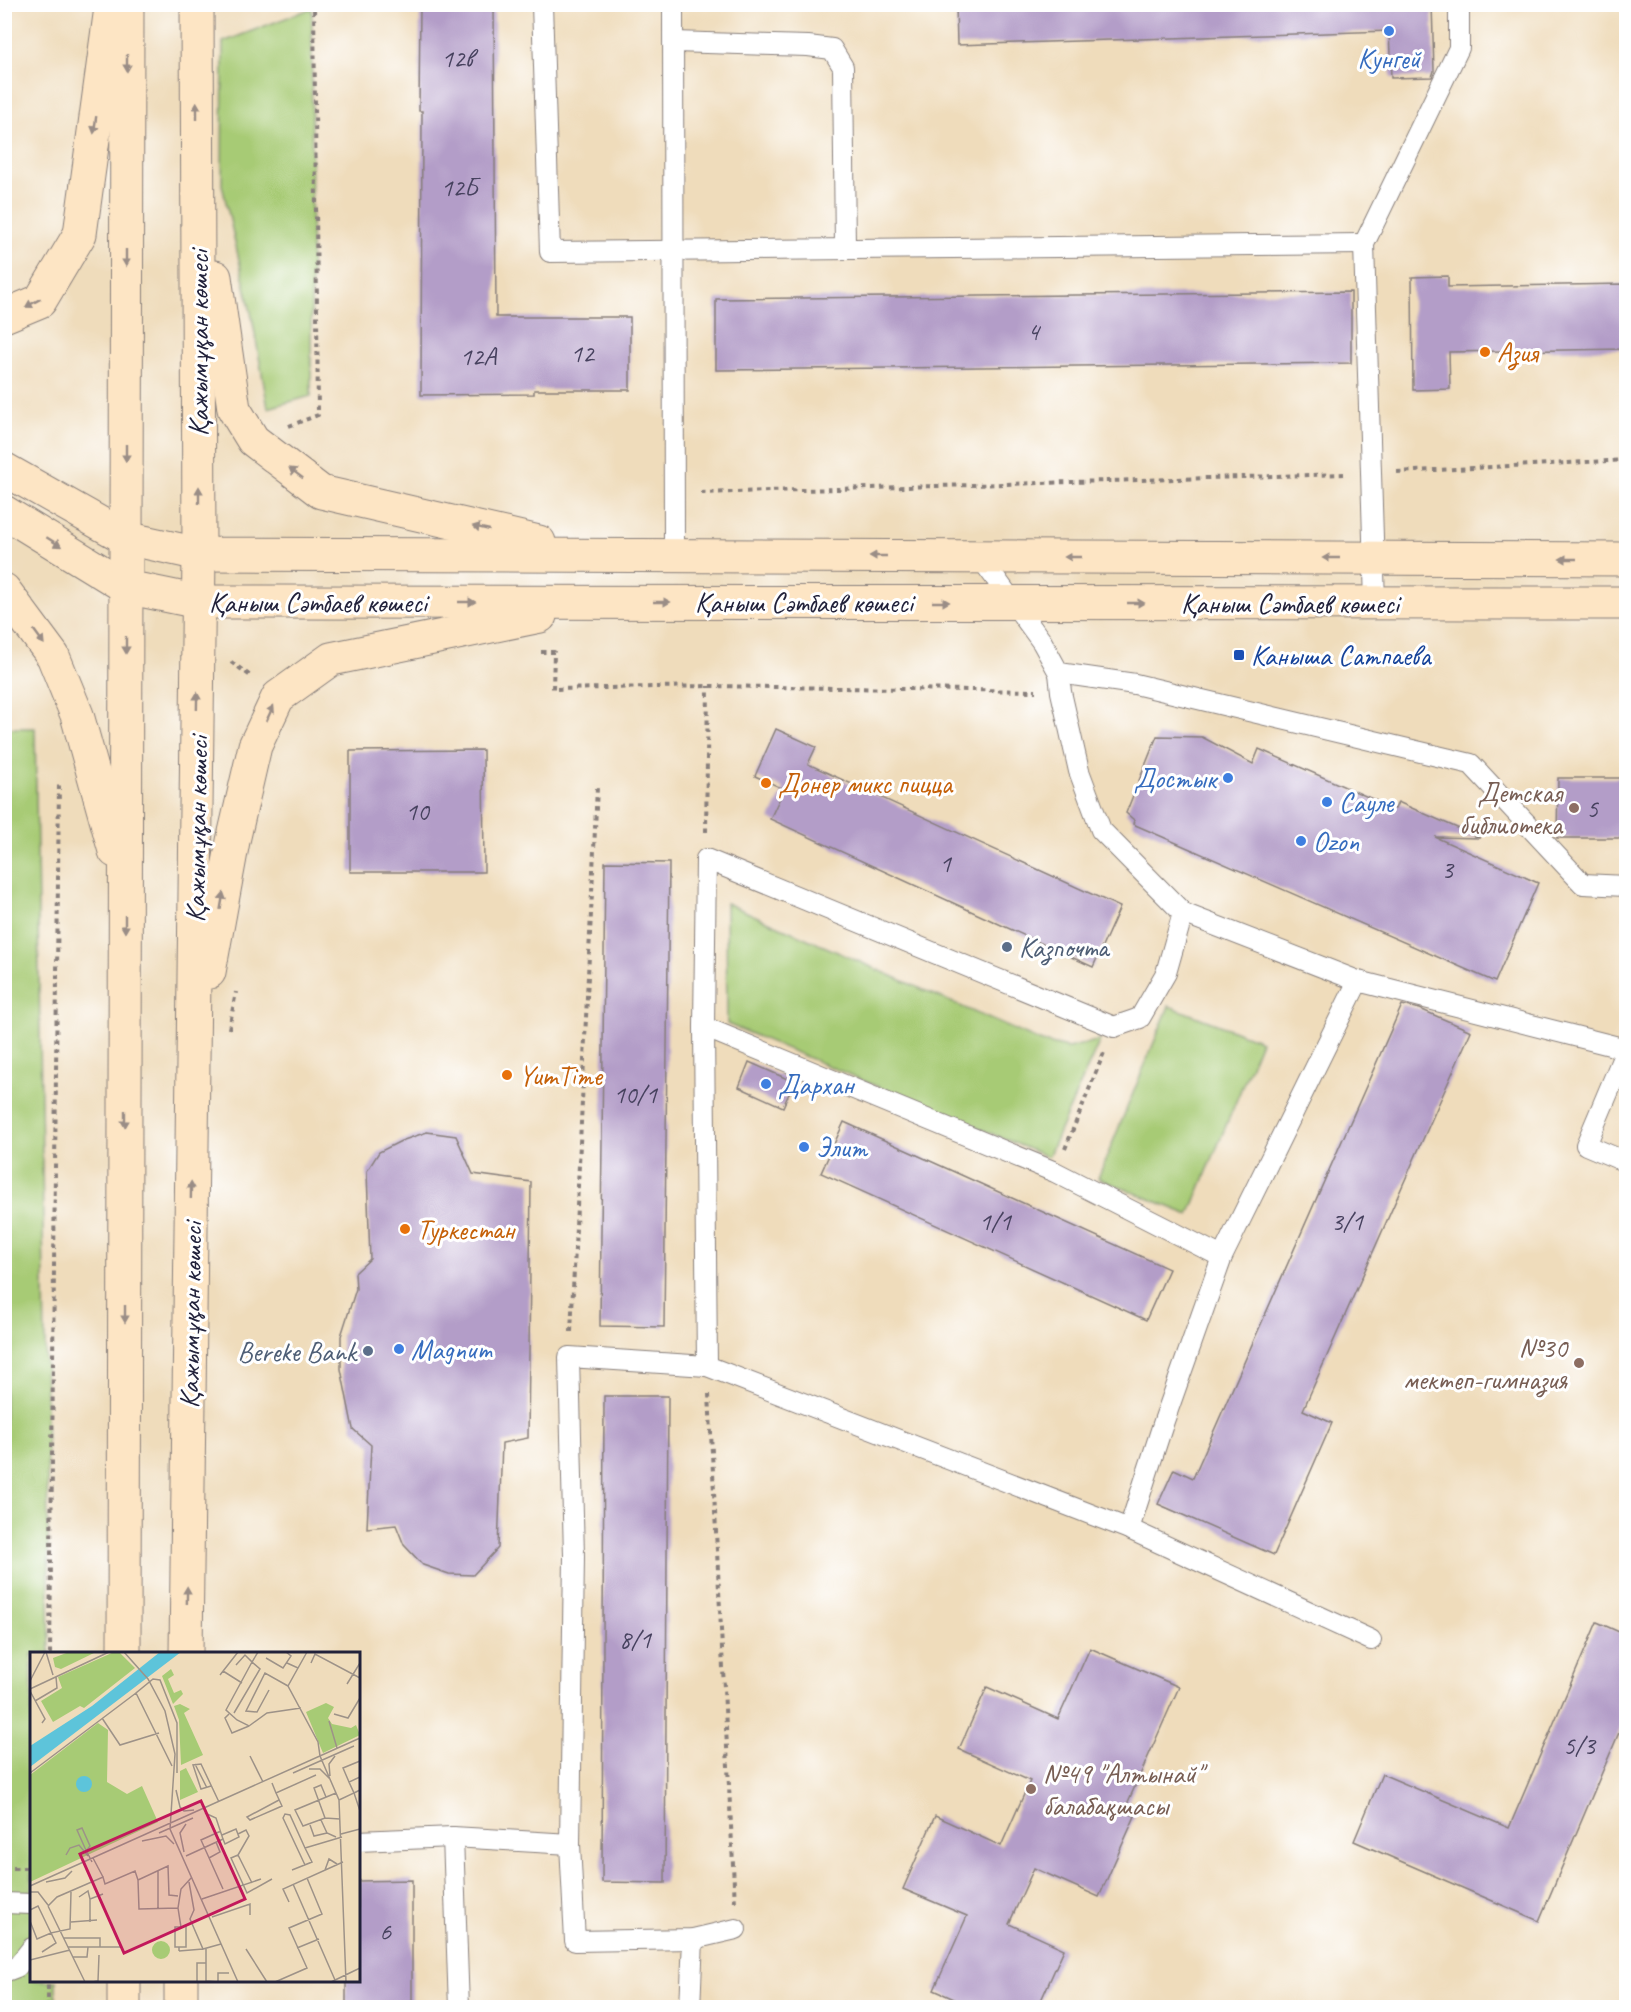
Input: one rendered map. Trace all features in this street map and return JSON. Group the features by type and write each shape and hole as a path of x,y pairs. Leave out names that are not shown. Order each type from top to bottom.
{"main road":[{"path":"4,316 40,301 80,234 111,4"},
{"path":"124,1652 127,4"},
{"name":"Қажымұқан көшесі","path":"186,1652 199,554 197,156 203,10"},
{"path":"197,156 234,409 253,440 321,492 599,555"},
{"name":"Қаныш Сәтбаев көшесі","path":"4,469 126,538 199,554 1626,560"},
{"name":"Қаныш Сәтбаев көшесі","path":"4,512 126,587 198,602 1626,603"},
{"path":"4,590 53,656 77,715 125,890"},
{"path":"193,1062 240,809 255,746 278,697 331,659 608,602"},
{"path":"123,2007 124,1982"},
{"path":"181,1982 181,2007"}],"lane":[{"path":"542,4 550,252 672,249 1364,244"},
{"path":"673,4 674,556"},
{"path":"1375,603 1364,244 1459,48 1459,4"},
{"path":"674,42 808,46 832,49 843,67 846,248"},
{"path":"980,557 1042,642 1060,682 1079,771 1101,830 1183,913 1358,981 1626,1050 1586,1145 1626,1161"},
{"path":"1060,682 1135,684 1471,764 1583,884 1626,886"},
{"path":"707,1366 704,1027 706,859 1114,1027 1140,1018 1166,973 1183,913"},
{"path":"1129,1529 1164,1421 1222,1257 1358,981"},
{"path":"704,1027 1055,1172 1222,1257"},
{"path":"736,1929 693,1939 575,1941 570,1844 574,1556 570,1357 707,1366 1129,1529 1371,1640"},
{"path":"360,1841 453,1837 570,1844"},
{"path":"453,1837 459,2007"},
{"path":"4,1904 30,1904"},
{"path":"690,2007 693,1939"},
{"path":"4,1972 17,1967 30,1950"}],"path":[{"path":"253,440 318,415 314,4"},
{"path":"674,494 1371,473 1626,460"},
{"path":"530,653 554,652 553,688 1060,682"},
{"path":"230,661 278,697"},
{"path":"706,859 708,686"},
{"path":"50,1652 59,773"},
{"path":"570,1357 597,787"},
{"path":"228,1035 237,990"},
{"path":"1055,1172 1114,1027"},
{"path":"707,1366 736,1929"},
{"path":"4,1868 30,1868"},
{"path":"48,1982 48,2007"}],"green space":[{"path":"312,8 311,396 268,408 252,317 222,185 223,42"},
{"path":"4,728 35,728 50,1652 30,1652 30,1982 56,1982 56,2007 5,2008"},
{"path":"726,903 1042,1042 1068,1048 1100,1040 1048,1157 727,1024"},
{"path":"1169,1006 1261,1041 1189,1215 1098,1178"}],"building":[{"path":"420,4 494,4 496,317 630,317 630,390 534,390 534,394 421,395"},
{"path":"956,4 1432,4 1434,71 1432,77 1391,78 1389,31 957,45"},
{"path":"1448,276 1448,287 1626,284 1626,349 1449,352 1450,389 1413,390 1412,277"},
{"path":"1351,292 1351,363 716,370 716,299"},
{"path":"776,729 816,747 808,764 1120,907 1093,967 770,819 784,789 755,776"},
{"path":"1157,736 1202,737 1253,764 1259,749 1395,809 1398,802 1480,838 1435,837 1538,883 1495,982 1133,824 1134,820 1126,813"},
{"path":"483,750 484,872 350,872 350,751"},
{"path":"1558,778 1626,778 1626,838 1557,838"},
{"path":"605,862 669,863 664,1327 600,1326"},
{"path":"1402,1005 1420,1009 1471,1031 1303,1410 1332,1423 1274,1555 1158,1504 1174,1469 1193,1478"},
{"name":"Дархан","path":"749,1062 794,1082 783,1107 739,1087"},
{"path":"844,1122 1169,1269 1146,1320 821,1173"},
{"path":"427,1132 456,1136 473,1174 531,1182 528,1438 502,1443 498,1548 473,1575 449,1574 423,1565 404,1545 396,1525 367,1528 371,1445 353,1429 341,1369 341,1336 356,1289 355,1273 370,1259 367,1171 379,1152"},
{"path":"604,1396 668,1396 665,1883 602,1882"},
{"path":"1597,1622 1626,1635 1626,1716 1539,1921 1354,1841 1382,1774 1509,1828"},
{"path":"1090,1648 1179,1687 1124,1811 1135,1816 1099,1897 1034,1868 1009,1924 1064,1949 1038,2007 972,2007 934,1990 967,1916 903,1889 935,1816 1001,1846 1030,1781 959,1749 987,1687 1058,1719"},
{"path":"412,1880 412,2007 346,2007 346,1982 360,1982 360,1881"}],"place":[{"name":"Кунгей","path":"1389,31"},
{"name":"Азия","path":"1485,352"},
{"name":"Каныша Сатпаева","path":"1239,655"},
{"name":"Достык","path":"1228,778"},
{"name":"Донер микс пицца","path":"766,783"},
{"name":"Сауле","path":"1327,802"},
{"name":"Детская библиотека","path":"1574,808"},
{"name":"Ozon","path":"1301,841"},
{"name":"Казпочта","path":"1007,947"},
{"name":"YumTime","path":"507,1075"},
{"name":"Дархан","path":"766,1084"},
{"name":"Элит","path":"804,1147"},
{"name":"Туркестан","path":"405,1229"},
{"name":"Magnum","path":"399,1349"},
{"name":"Bereke Bank","path":"368,1351"},
{"name":"№30 мектеп-гимназия","path":"1579,1363"},
{"name":"№49 \"Алтынай\" балабақшасы","path":"1031,1789"}]}
